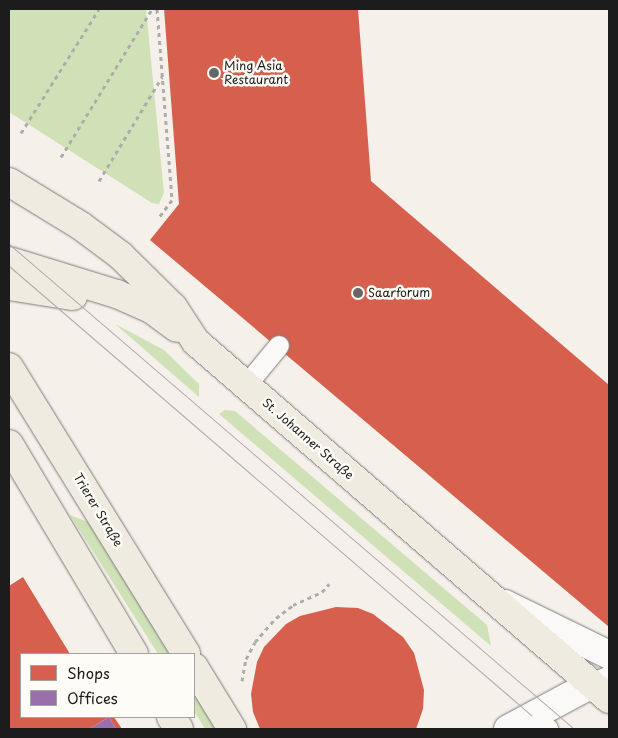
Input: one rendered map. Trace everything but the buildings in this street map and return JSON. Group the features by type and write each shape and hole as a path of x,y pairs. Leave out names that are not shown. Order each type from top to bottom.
{"main road":[{"name":"St. Johanner Straße","path":"9,182 81,226 120,255 173,307 196,342 489,596 603,686"},
{"path":"9,261 94,286 151,309 196,342"},
{"path":"9,286 73,296 196,342"},
{"name":"Trierer Straße","path":"9,366 185,653"},
{"path":"9,444 133,653"},
{"path":"195,669 232,729"},
{"path":"173,718 179,729"}],"street":[{"path":"489,596 609,655"},
{"path":"508,729 540,722 603,686"}],"lane":[{"path":"246,386 279,346"}],"path":[{"path":"21,133 99,9"},
{"path":"61,157 152,9"},
{"path":"157,9 172,200 159,217"},
{"path":"99,181 162,77"},
{"path":"242,680 246,659 255,642 276,618 293,605 322,592 329,584"}],"green space":[{"path":"9,9 146,9 164,193 159,204 152,203 9,112"},
{"path":"115,324 164,350 199,384 199,397"},
{"path":"225,410 235,411 487,625 491,646 219,414"},
{"path":"70,515 88,522 170,653 157,653"},
{"path":"195,694 217,729 205,729 195,713"}],"tram line":[{"path":"9,244 574,729"},
{"path":"9,266 531,715"}],"place":[{"name":"Ming Asia Restaurant","path":"214,73"},
{"name":"Saarforum","path":"358,293"}]}
